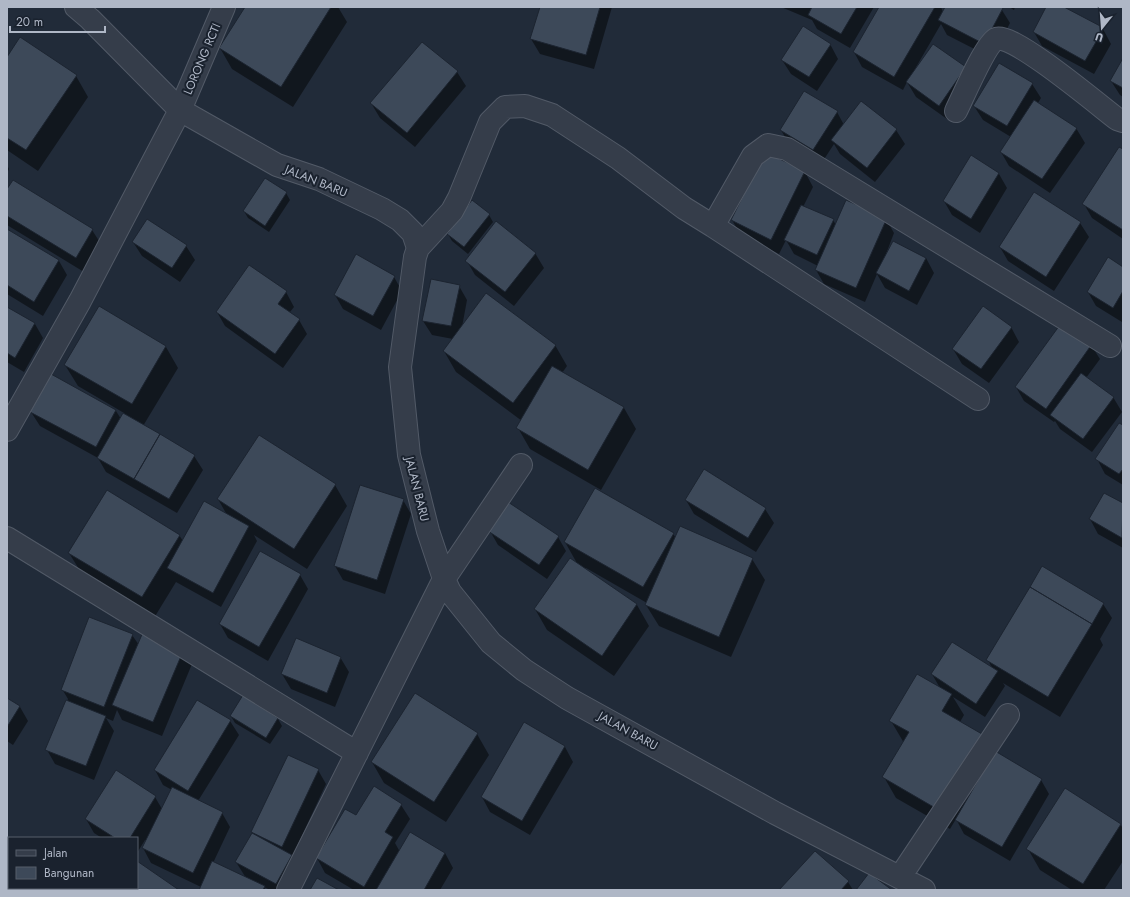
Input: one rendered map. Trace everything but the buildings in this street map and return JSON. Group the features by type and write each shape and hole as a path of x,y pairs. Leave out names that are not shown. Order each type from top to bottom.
{"street":[{"name":"JALAN BARU","path":"76,7 90,19 180,110 278,166 319,179 382,209 400,220 413,233 418,248 415,257 400,367 402,402 409,455 428,532 444,579 450,592 491,643 530,674 567,698 775,813 924,890"},
{"name":"LORONG RCTI","path":"7,430 80,301 180,110 224,7"},
{"path":"956,111 987,49 996,39 1004,38 1017,44 1040,59 1117,119 1123,121"},
{"path":"418,248 452,210 459,198 490,122 505,107 525,106 552,115 618,158 684,208 978,399"},
{"path":"713,226 753,156 768,145 787,149 1110,346"},
{"path":"288,890 444,579 521,465"},
{"path":"7,538 357,753"},
{"path":"900,877 1008,715"}]}
